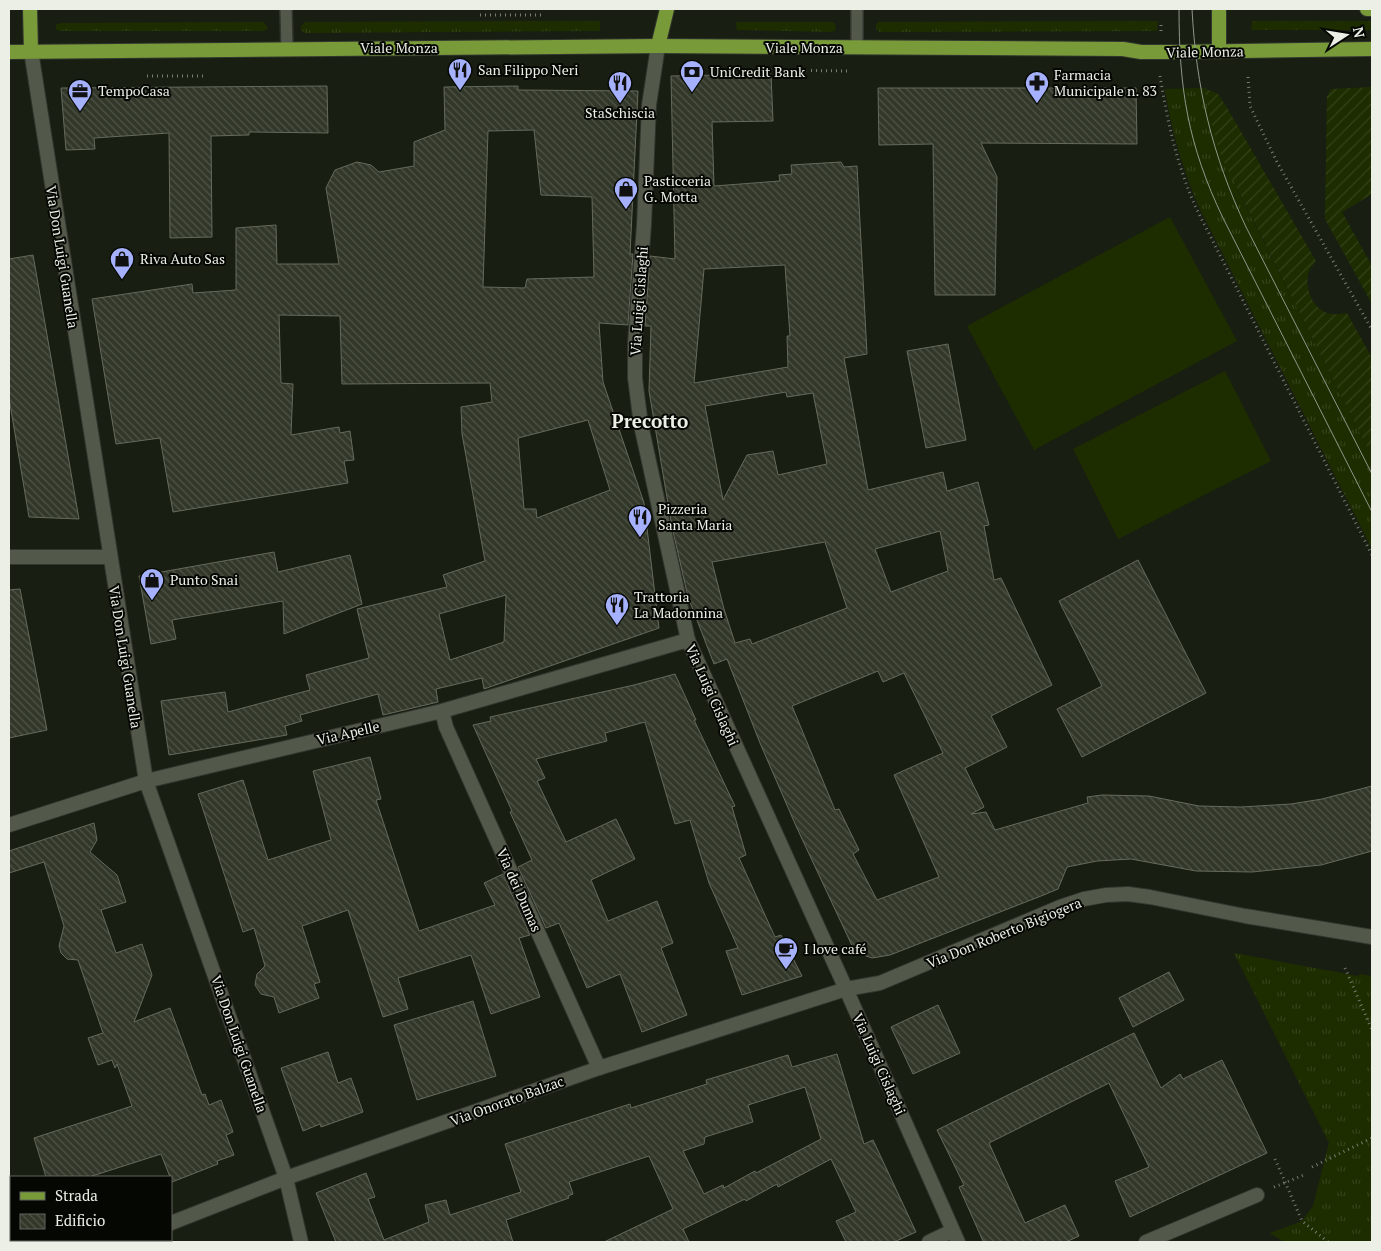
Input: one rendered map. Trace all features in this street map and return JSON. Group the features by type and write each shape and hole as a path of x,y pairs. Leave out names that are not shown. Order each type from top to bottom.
{"main road":[{"path":"30,9 31,51"},
{"path":"658,46 667,9"},
{"path":"1219,9 1219,51"},
{"path":"1367,9 1372,9"},
{"name":"Viale Monza","path":"9,52 658,46 1123,49 1141,52 1372,49"}],"street":[{"name":"Via Luigi Cislaghi","path":"658,46 649,105 644,234 635,343 635,378 641,425 688,640 846,989 955,1236"},
{"name":"Via Don Luigi Guanella","path":"31,51 146,781 286,1178 302,1242"},
{"path":"9,557 110,557"},
{"name":"Via Apelle","path":"9,825 146,781 442,711 688,640"},
{"name":"Via dei Dumas","path":"442,711 446,727 599,1068"},
{"name":"Via Don Roberto Bigiogera","path":"846,989 870,986 891,980 1074,902 1117,894 1150,897 1372,938"},
{"name":"Via Onorato Balzac","path":"172,1223 286,1178 599,1068 846,989"},
{"path":"1146,1242 1257,1195"},
{"path":"929,1242 955,1236"}],"lane":[{"path":"286,9 287,49"},
{"name":"Viale Monza","path":"856,9 857,48"}],"path":[{"path":"480,15 543,15"},
{"path":"1161,23 1161,31"},
{"path":"771,70 848,71"},
{"path":"147,76 203,76"},
{"path":"1160,76 1169,129 1180,169 1195,206 1372,555"},
{"path":"1248,77 1250,106 1277,162 1372,330"},
{"path":"1345,968 1372,1030"},
{"path":"1312,1167 1372,1138"},
{"path":"1275,1159 1302,1221 1328,1242"},
{"path":"1257,1195 1304,1175"}],"green space":[{"path":"600,21 600,31 305,33 301,30 301,26 305,22"},
{"path":"1158,21 1157,31 880,32 876,29 878,22"},
{"path":"1252,21 1372,21 1372,30 1251,30"},
{"path":"264,22 268,29 264,31 59,31 56,29 56,25 60,23"},
{"path":"736,22 832,22 835,24 836,30 832,32 737,30"},
{"path":"1372,87 1372,194 1342,212 1372,266 1372,304 1325,219 1327,96 1331,89"},
{"path":"1204,88 1209,112 1239,193 1372,457 1372,549 1199,207 1188,177 1174,135 1165,89"},
{"path":"1204,88 1218,94 1316,261 1310,270 1307,282 1315,304 1329,314 1347,313 1372,358 1372,457 1221,156"},
{"path":"1170,217 1237,341 1034,450 967,326"},
{"path":"1225,371 1271,461 1118,539 1073,449"},
{"path":"1234,953 1358,976 1360,974 1372,976 1372,1242 1284,1242 1270,1233 1302,1221 1313,1206 1329,1143"}],"building":[{"path":"771,74 773,121 712,122 714,186 780,181 779,175 792,174 791,165 841,162 844,167 857,166 867,354 844,358 868,490 943,472 947,491 978,482 989,525 984,526 994,580 1001,578 1052,685 991,716 1007,747 965,768 984,807 971,814 986,812 995,830 1088,803 1087,797 1102,795 1149,796 1199,806 1241,807 1291,804 1322,799 1372,786 1372,851 1321,865 1252,872 1196,871 1131,859 1097,861 1067,867 1058,889 890,955 872,958 855,952 796,826 760,743 727,659 714,664 688,597 672,527 649,391 651,326 645,326 650,256 675,259 671,76","holes":["785,265 790,336 787,336 788,367 694,383 704,269","786,392 787,397 813,393 827,464 778,475 773,451 747,455 723,500 705,406","940,531 948,571 891,592 875,549","825,542 847,608 752,644 750,639 735,643 712,562","878,671 883,682 904,673 943,753 894,775 939,877 877,900 853,854 859,850 839,809 835,810 792,706"]},
{"path":"327,86 328,133 249,132 249,135 211,136 212,237 170,238 169,133 94,138 95,149 66,150 61,88"},
{"path":"518,86 518,90 638,91 630,254 633,254 628,325 599,323 603,382 644,503 659,628 484,689 482,678 436,689 438,702 383,715 378,694 300,715 302,721 285,726 287,735 169,755 161,701 225,692 228,712 310,690 306,675 369,658 357,609 447,587 443,575 485,561 462,434 461,407 492,402 490,383 342,384 340,316 279,315 281,383 293,384 291,435 339,427 340,433 350,431 354,460 344,461 348,483 173,512 160,438 116,444 92,299 192,284 193,293 236,290 236,228 276,225 277,264 339,264 326,188 335,170 357,162 371,165 379,172 414,166 414,142 445,130 444,87","holes":["534,130 541,195 592,197 594,277 527,279 525,288 483,287 488,131","588,420 610,490 537,518 536,509 524,509 518,438","506,595 504,642 450,660 439,614"]},
{"path":"878,88 1136,88 1137,144 981,143 997,177 995,295 935,295 933,144 879,145"},
{"path":"33,255 79,519 29,517 9,398 9,259"},
{"path":"948,344 966,440 926,448 907,351"},
{"path":"274,552 278,572 350,555 362,604 284,634 283,601 172,620 176,639 151,644 139,576"},
{"path":"1138,560 1206,693 1082,757 1057,709 1102,686 1059,601"},
{"path":"20,589 47,730 9,738 9,590"},
{"path":"675,674 696,720 694,720 735,806 732,807 746,855 739,858 775,937 781,935 802,976 742,995 726,951 738,948 709,883 690,820 675,824 645,722 605,733 607,741 536,759 545,778 537,781 566,842 616,819 635,859 591,880 608,921 657,901 673,943 661,948 687,1015 642,1032 620,974 587,988 559,923 546,928 518,867 532,860 473,725 491,721 490,717"},
{"path":"370,757 381,799 376,800 419,931 495,905 484,883 503,874 530,935 519,938 540,997 491,1014 471,955 398,978 408,1009 383,1017 348,910 302,926 320,982 314,984 319,998 279,1013 274,997 261,994 255,985 257,974 265,966 254,928 243,932 198,794 243,780 268,860 331,840 313,771"},
{"path":"94,823 97,840 90,852 117,875 126,902 101,910 116,953 142,944 152,975 134,1022 170,1008 202,1095 205,1094 209,1105 221,1100 233,1132 226,1135 234,1155 217,1161 218,1164 172,1182 172,1176 170,1176 161,1154 92,1176 46,1176 34,1138 132,1106 117,1064 115,1068 112,1060 98,1065 88,1038 103,1033 78,960 67,959 61,953 59,946 64,926 44,862 9,873 9,851"},
{"path":"1169,972 1184,1000 1133,1027 1119,998"},
{"path":"473,1001 496,1076 417,1100 394,1025"},
{"path":"938,1005 960,1053 913,1074 891,1027"},
{"path":"1134,1033 1161,1088 1180,1074 1183,1079 1222,1060 1267,1153 1130,1217 1115,1181 1149,1167 1109,1083 989,1143 1025,1223 1065,1205 1079,1236 1066,1242 981,1242 983,1241 959,1187 964,1185 937,1130"},
{"path":"328,1052 338,1083 351,1078 363,1112 321,1127 320,1124 303,1131 281,1068"},
{"path":"837,1054 864,1144 873,1140 916,1232 894,1242 846,1242 836,1221 856,1212 831,1159 778,1187 777,1184 746,1201 745,1199 683,1229 689,1242 604,1242 673,1209 649,1156 569,1182 573,1194 568,1196 569,1198 506,1220 513,1242 336,1242 316,1193 366,1173 375,1197 368,1199 384,1240 429,1222 425,1205 446,1200 450,1215 521,1192 505,1144 630,1104 631,1108 707,1084 706,1080 788,1055 792,1067","holes":["805,1087 821,1139 756,1173 755,1171 724,1188 723,1185 704,1194 683,1151 704,1144 705,1137 753,1122 748,1105"]}],"tram line":[{"path":"1179,9 1179,38 1184,91 1188,116 1201,166 1223,218 1372,512"},
{"path":"1192,9 1197,66 1202,93 1215,147 1234,200 1372,474"}],"place":[{"name":"San Filippo Neri","path":"460,91"},
{"name":"UniCredit Bank","path":"692,93"},
{"name":"StaSchiscia","path":"620,104"},
{"name":"Farmacia Municipale n. 83","path":"1037,104"},
{"name":"TempoCasa","path":"80,112"},
{"name":"Pasticceria G. Motta","path":"626,210"},
{"name":"Riva Auto Sas","path":"122,280"},
{"name":"Pizzeria Santa Maria","path":"640,538"},
{"name":"Punto Snai","path":"152,601"},
{"name":"Trattoria La Madonnina","path":"617,626"},
{"name":"I love café","path":"786,970"}],"district":[{"name":"Precotto","path":"650,421"}]}
